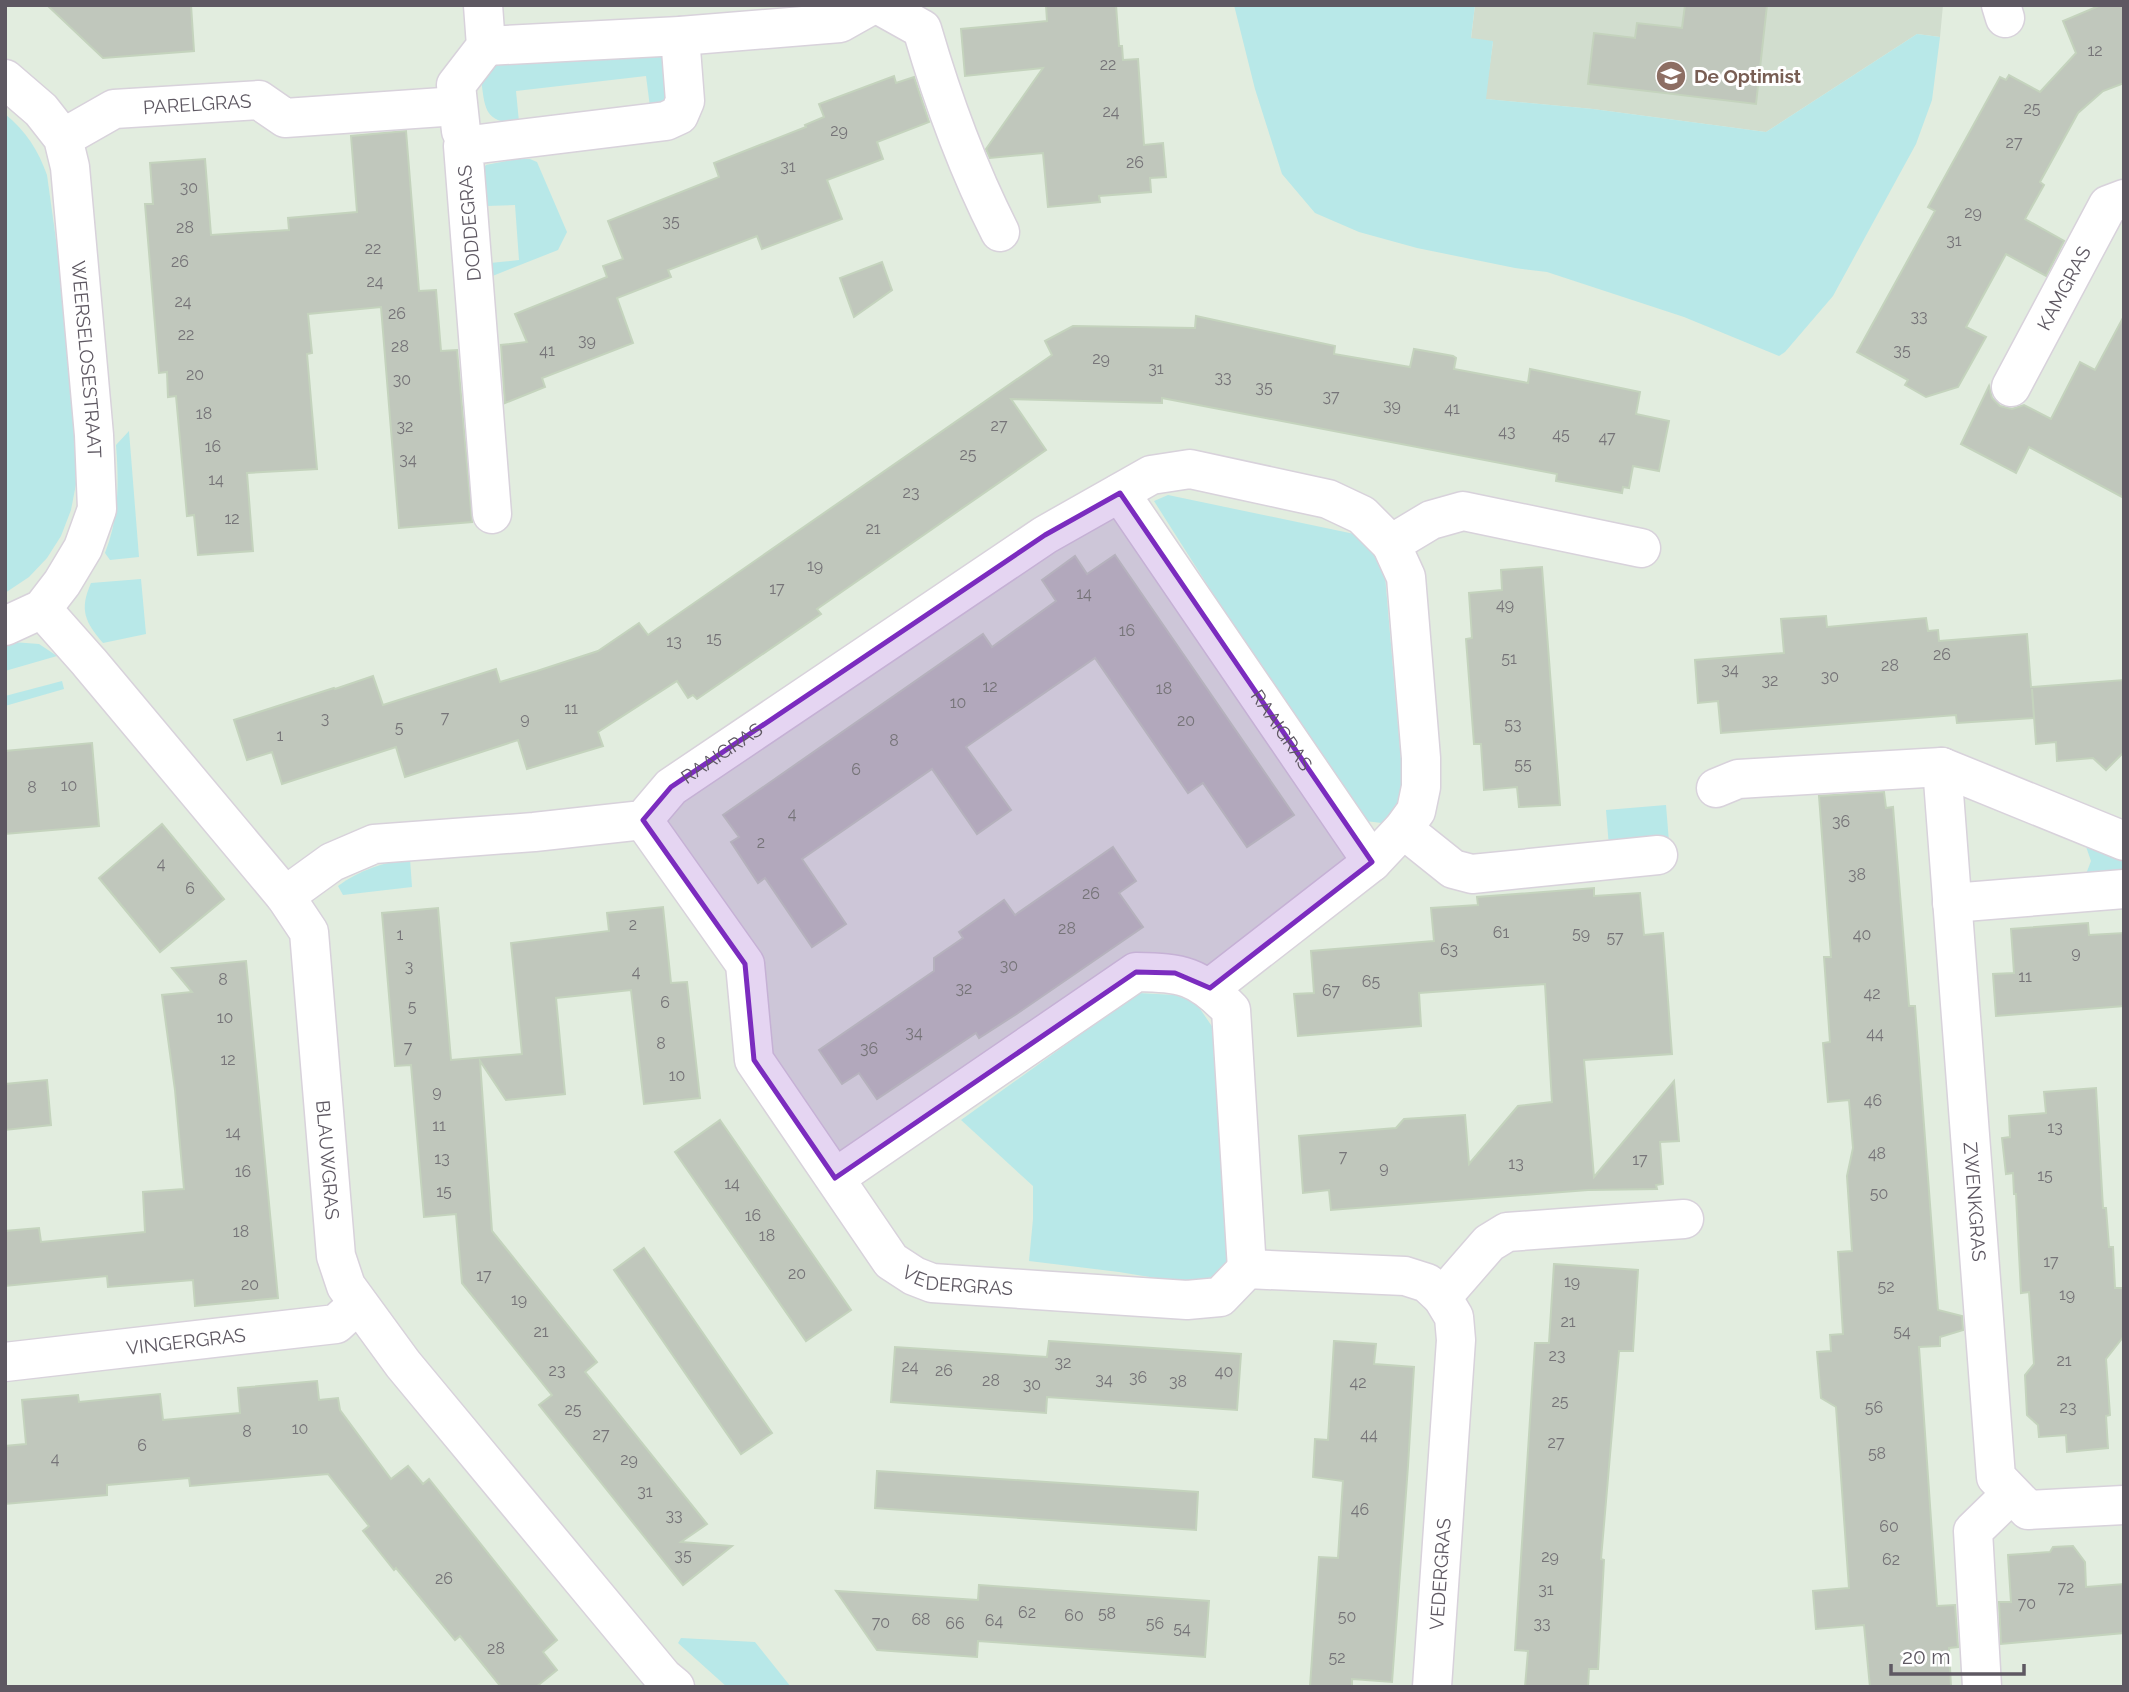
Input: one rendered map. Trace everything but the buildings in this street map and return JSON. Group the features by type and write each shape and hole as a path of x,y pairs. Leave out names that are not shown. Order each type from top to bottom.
{"street":[{"path":"463,146 456,85 486,46 483,5"},
{"path":"486,46 680,36 840,23 872,5"},
{"path":"879,5 922,29 933,67 979,191 1000,232"},
{"name":"DODDEGRAS","path":"492,514 463,146 666,121 679,115 685,101 680,36"},
{"name":"WEERSELOSESTRAAT","path":"5,79 41,110 63,138 70,167 94,435 97,509 83,548 42,609 5,626"},
{"name":"PARELGRAS","path":"63,138 114,109 259,100 285,118 457,106"},
{"name":"KAMGRAS","path":"2011,387 2108,205 2124,200"},
{"name":"RAAIGRAS","path":"643,820 671,787 1045,534 1151,475 1190,470 1328,499 1362,514 1391,544 1406,577 1421,758 1421,788 1416,811 1404,829 1372,862 1210,988"},
{"name":"RAAIGRAS","path":"1120,493 1372,862"},
{"path":"1391,544 1431,520 1463,511 1641,548"},
{"name":"BLAUWGRAS","path":"42,609 285,897 309,932 336,1256 346,1286 403,1364 662,1683"},
{"path":"1716,788 1738,779 1942,767 2124,841"},
{"name":"ZWENKGRAS","path":"1942,767 1996,1477 2011,1494"},
{"path":"285,897 332,862 374,844 534,832 643,820"},
{"name":"VEDERGRAS","path":"643,820 745,964 754,1060 891,1261 914,1276 932,1283 1187,1300 1220,1297 1247,1269"},
{"path":"1404,829 1453,869 1472,874 1658,855"},
{"path":"1952,903 2124,889"},
{"path":"835,1178 1136,972 1175,973 1210,988 1231,1010 1247,1269 1405,1276 1427,1283 1442,1297 1489,1243 1507,1232 1684,1219"},
{"name":"VEDERGRAS","path":"1432,1687 1456,1340 1454,1317 1442,1297"},
{"name":"VINGERGRAS","path":"5,1362 336,1324 359,1304"},
{"path":"1982,1687 1973,1531 2011,1494 2028,1510 2124,1505"}],"highlighted area":[{"path":"1120,493 1372,862 1210,988 1175,973 1136,972 835,1178 754,1060 745,964 643,820 671,787 1045,535"}],"shaded area":[{"path":"1234,5 1475,5 1471,38 1493,41 1486,99 1593,109 1766,132 1917,34 1940,37 1932,100 1916,144 1833,296 1779,356 1684,317 1547,272 1417,248 1359,232 1315,213 1282,174 1255,89"},
{"name":"De Optimist","path":"1475,5 1943,5 1940,37 1917,34 1766,132 1593,109 1485,99 1493,42 1471,39"},
{"path":"661,56 667,66 670,95 661,105 650,107 646,76 516,91 519,122 499,120 488,112 486,106 481,79 488,69 499,62"},
{"path":"5,114 30,142 47,175 72,355 76,484 71,510 61,536 47,558 29,577 5,593"},
{"path":"517,159 537,162 567,232 558,250 490,277 490,263 519,260 515,205 486,206 483,169 486,165"},
{"path":"129,431 139,557 110,560 105,553 117,500 116,445"},
{"path":"1168,495 1359,535 1374,553 1385,576 1403,783 1402,796 1390,824 1357,820 1154,501"},
{"path":"141,579 146,634 103,643 92,629 86,615 85,601 91,583"},
{"path":"5,644 39,644 57,656 5,671"},
{"path":"62,681 64,689 5,706 5,696"},
{"path":"1666,805 1669,842 1609,847 1606,810"},
{"path":"2083,838 2124,855 2124,877 2086,874 2091,861"},
{"path":"410,859 412,887 343,895 338,886 372,868"},
{"path":"1138,993 1175,995 1196,1003 1222,1041 1234,1251 1223,1271 1201,1282 1174,1281 1029,1261 1033,1186 961,1120"},
{"path":"681,1638 755,1642 791,1687 727,1687 678,1643"}],"place":[{"name":"De Optimist","path":"1671,76"}]}
